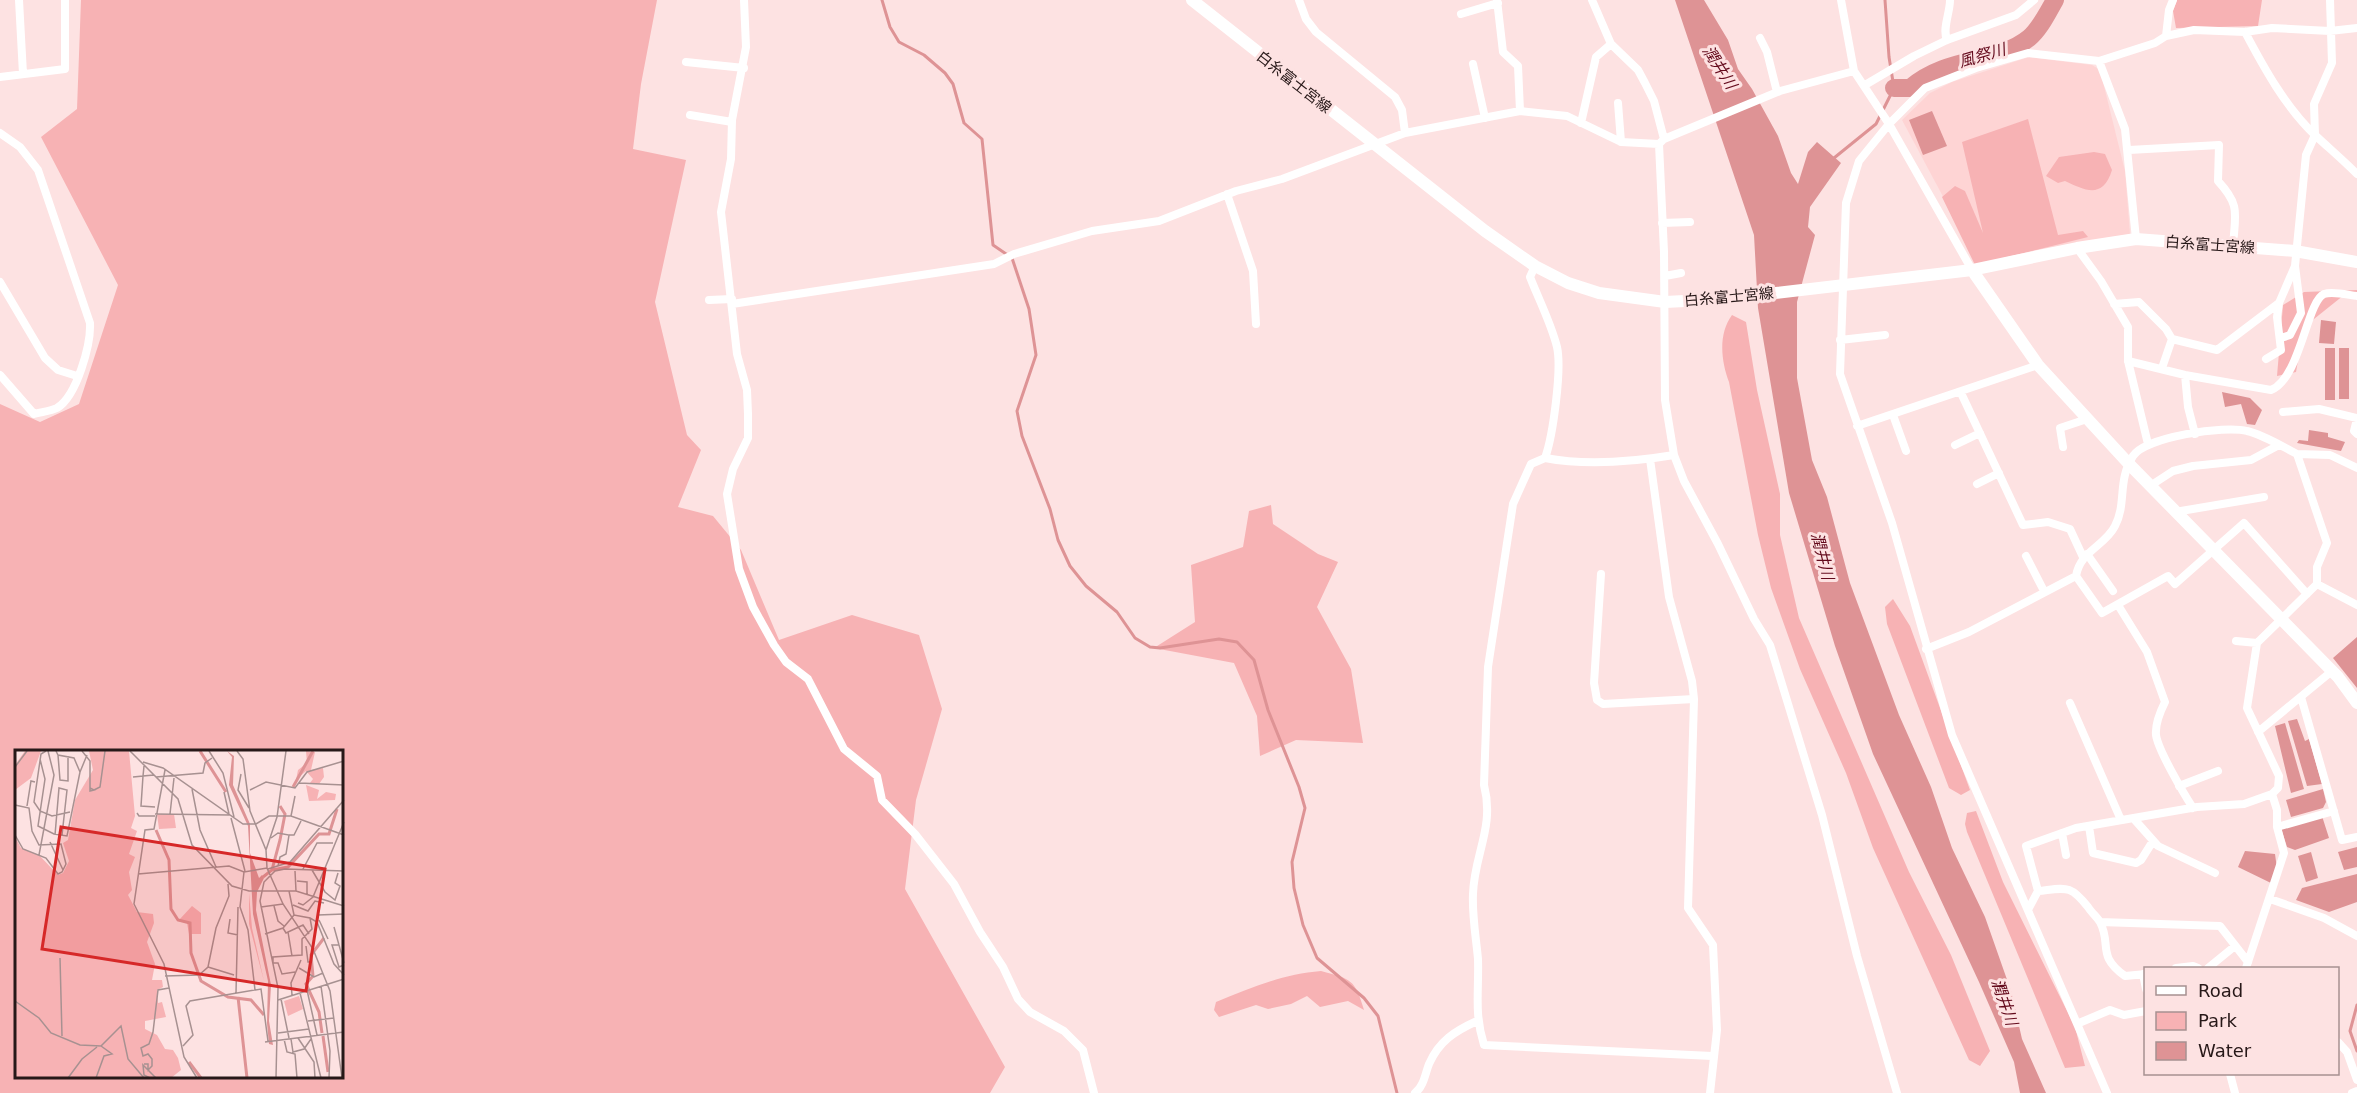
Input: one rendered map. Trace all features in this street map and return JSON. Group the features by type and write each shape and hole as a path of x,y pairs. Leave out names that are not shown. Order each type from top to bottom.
{"main road":[{"name":"白糸富士宮線","path":"1192,0 1485,231 1535,266 1568,283 1599,293 1665,302 1724,299 1972,270 2077,248 2136,239 2295,251 2357,262"},
{"path":"1972,270 2038,365 2128,464 2332,671 2357,703"}],"street":[{"path":"19,0 23,74"},
{"path":"0,77 65,69 65,0"},
{"path":"744,0 746,47 744,68 732,122 731,159 721,212 737,354 747,390 748,438 733,469 727,494 739,569 753,607 786,662 808,679 844,749 878,776 882,800 915,834 954,884 980,932 1003,967 1018,999 1030,1012 1064,1031 1083,1050 1094,1093"},
{"path":"1299,0 1316,32 1395,97 1402,110 1405,132"},
{"path":"1303,11 1308,0"},
{"path":"1592,0 1611,44 1638,70 1654,101 1661,142 1665,276 1665,400 1674,455 1684,481 1718,543 1754,619 1770,645 1822,815 1857,956 1897,1093"},
{"path":"1841,0 1854,71 1890,124 1972,270"},
{"path":"1947,40 1945,34 1950,0"},
{"path":"1865,85 1886,75 1914,56 1947,40 2016,15 2034,0"},
{"path":"2166,36 2173,0"},
{"path":"2281,338 2290,335 2301,314 2295,251 2302,209 2306,155 2315,135 2314,105 2332,63 2330,0"},
{"path":"1461,14 1497,2 1503,52 1518,66 1520,111"},
{"path":"2107,1093 2079,1023 1952,735 1892,523 1840,374 1840,286 1849,188 1859,161 1890,124 1925,88 2011,57 2028,53 2100,61 2155,43 2166,36 2194,30 2245,32 2272,28 2330,31 2357,28"},
{"path":"2245,32 2272,81 2315,135 2357,174"},
{"path":"1760,39 1767,52 1777,92"},
{"path":"1581,123 1596,57 1611,44"},
{"path":"2100,61 2125,129 2129,150 2131,208 2136,239"},
{"path":"686,62 744,68"},
{"path":"1473,63 1485,118"},
{"path":"709,300 732,302 994,264 1014,254 1092,231 1159,221 1227,194 1282,179 1405,132 1520,111 1568,116 1621,142 1661,142 1766,96 1854,71"},
{"path":"1618,103 1621,142"},
{"path":"690,115 732,122"},
{"path":"0,133 20,147 38,170 90,322 89,348 72,389 58,407 34,414 0,375"},
{"path":"2129,150 2218,145 2218,181 2233,198 2233,247"},
{"path":"1227,194 1253,271 1257,324"},
{"path":"1662,223 1690,222"},
{"path":"2077,248 2128,327 2128,361 2148,444"},
{"path":"1655,254 1664,249"},
{"path":"1535,266 1530,277 1557,348 1556,387 1550,445 1545,458"},
{"path":"2266,358 2281,350 2277,317 2279,303 2295,266"},
{"path":"1665,276 1681,273"},
{"path":"0,282 45,358 58,370 76,376"},
{"path":"2128,361 2185,375 2271,390 2278,387 2307,333 2318,299 2324,294 2357,296"},
{"path":"2114,304 2139,302 2166,329 2172,339 2217,350 2279,303"},
{"path":"1840,340 1885,335"},
{"path":"2162,368 2172,339"},
{"path":"1857,426 1961,393 2038,365"},
{"path":"2185,375 2188,407 2195,434"},
{"path":"1961,393 2023,525 2048,522 2070,529 2085,555 2113,591"},
{"path":"2283,412 2319,408 2357,419 2354,431 2357,434"},
{"path":"1893,415 1906,451"},
{"path":"2063,447 2060,428 2087,419"},
{"path":"1926,649 1969,632 2076,576 2085,555 2114,530 2121,515 2122,481 2128,464 2134,454 2148,444 2225,428 2245,430 2297,454 2330,455 2357,468"},
{"path":"1956,445 1980,433"},
{"path":"2150,486 2173,471 2193,466 2251,460 2279,445"},
{"path":"2029,908 2038,891 2026,846 2089,826 2193,808 2244,804 2272,794 2278,788 2279,776 2247,708 2257,643 2317,584 2317,567 2327,543 2297,454"},
{"path":"1674,455 1650,459 1564,461 1545,458 1531,464 1513,504 1488,666 1484,785 1488,812 1473,893 1478,961 1477,1021 1484,1045 1712,1056"},
{"path":"1650,459 1669,597 1692,681 1694,699 1688,908 1713,945 1717,1030 1712,1056 1710,1093"},
{"path":"1977,484 1999,473"},
{"path":"2175,512 2264,496"},
{"path":"2076,576 2102,613 2168,576 2175,584 2214,552 2244,523 2307,594"},
{"path":"2026,556 2044,591"},
{"path":"1601,574 1594,682 1597,700 1603,704 1694,699"},
{"path":"2317,584 2357,604"},
{"path":"2118,605 2147,652 2165,702 2158,718 2156,736 2193,808"},
{"path":"2236,641 2257,643"},
{"path":"2258,732 2332,671"},
{"path":"2301,697 2342,840 2357,837"},
{"path":"2070,703 2121,820"},
{"path":"2180,786 2218,771"},
{"path":"2247,965 2284,853 2272,794"},
{"path":"2277,827 2334,811"},
{"path":"2134,819 2158,846 2215,873"},
{"path":"2089,826 2093,853 2136,863 2141,860 2153,841"},
{"path":"2062,833 2066,855"},
{"path":"2038,891 2062,888 2076,892 2100,922 2108,959 2125,976 2144,974"},
{"path":"2270,899 2325,918 2357,936"},
{"path":"2100,922 2220,926 2247,965"},
{"path":"2210,967 2235,946"},
{"path":"2079,1023 2110,1010 2124,1015 2144,1011"},
{"path":"1415,1093 1421,1089 1430,1062 1445,1039 1477,1021"},
{"path":"2339,1044 2346,1052 2357,1080"},
{"path":"2230,1075 2235,1093"},
{"path":"2352,1093 2357,1091"}],"shaded area":[{"path":"2029,57 2092,65 2100,70 2125,171 2130,234 1977,260 1902,120 1930,93 1952,82"}],"green space":[{"path":"81,0 657,0 641,84 633,149 686,160 655,302 687,435 701,450 678,507 713,516 741,550 779,640 852,615 919,635 942,709 916,800 905,889 1005,1067 990,1093 0,1093 0,404 40,422 79,404 118,285 41,137 77,109"},
{"path":"2177,0 2262,0 2258,26 2176,28 2173,11"},
{"path":"2028,119 2058,235 2083,231 2088,237 1975,265 1942,197 1955,186 1965,191 1983,233 1962,142"},
{"path":"2094,152 2105,154 2112,170 2104,185 2099,189 2087,190 2065,181 2058,183 2046,176 2059,157"},
{"path":"2357,290 2357,300 2344,295 2304,327 2296,372 2277,376 2283,305 2304,292"},
{"path":"1732,315 1746,322 1757,390 1780,494 1780,535 1799,618 1909,872 1951,955 1990,1051 1980,1066 1969,1060 1873,848 1846,773 1800,669 1771,588 1724,365 1722,348 1724,331"},
{"path":"1271,505 1273,524 1318,554 1338,562 1317,607 1351,669 1363,743 1296,740 1260,756 1257,716 1234,663 1154,648 1195,622 1191,565 1243,547 1249,511"},
{"path":"1893,599 1910,626 1970,790 1961,795 1949,788 1887,624 1885,607"},
{"path":"1976,811 2003,882 2075,1027 2085,1066 2065,1068 1967,832 1965,824 1967,813"},
{"path":"1321,971 1350,982 1358,992 1364,1010 1348,1001 1320,1007 1307,996 1291,1004 1268,1009 1256,1005 1219,1017 1214,1010 1216,1002 1254,987 1280,978"}],"water":[{"name":"潤井川","path":"1675,0 1704,0 1728,40 1738,69 1778,136 1791,173 1798,184 1808,152 1817,142 1841,163 1810,207 1808,227 1815,235 1797,302 1797,378 1812,460 1827,497 1850,583 1899,715 1931,787 1952,848 1985,917 2011,991 2022,1039 2046,1093 2020,1093 2014,1062 1873,754 1835,646 1789,493 1758,308 1754,235"},
{"path":"1932,111 1947,146 1923,155 1909,120"},
{"path":"2321,320 2336,322 2334,344 2319,343"},
{"path":"2325,348 2335,348 2335,400 2325,400"},
{"path":"2339,348 2349,348 2349,399 2339,399"},
{"path":"2222,392 2250,398 2262,410 2255,425 2247,424 2241,404 2225,407"},
{"path":"2309,430 2328,433 2328,437 2345,442 2341,451 2297,443 2299,440 2308,441"},
{"path":"2357,637 2357,688 2333,658"},
{"path":"2297,719 2305,741 2309,739 2322,784 2307,786 2288,721"},
{"path":"2285,723 2304,789 2291,793 2275,726"},
{"path":"2323,789 2326,802 2323,808 2291,817 2286,800"},
{"path":"2322,816 2329,838 2295,850 2287,847 2281,828"},
{"path":"2357,847 2357,867 2344,870 2338,852"},
{"path":"2245,851 2275,854 2277,869 2273,884 2238,867"},
{"path":"2311,852 2318,878 2306,882 2298,856"},
{"path":"2357,874 2357,902 2329,912 2296,900 2302,888"}],"waterway":[{"path":"882,0 890,27 899,42 924,55 945,73 953,84 964,123 982,139 993,245 1012,258 1029,309 1036,355 1017,411 1022,436 1050,509 1058,540 1070,566 1086,586 1117,612 1135,638 1150,647 1160,648 1219,639 1237,642 1254,660 1268,710 1299,787 1305,808 1292,862 1294,888 1303,925 1317,958 1364,998 1378,1016 1397,1093"},
{"name":"風祭川","path":"1834,158 1876,124 1894,88 1889,57 1885,0"},
{"name":"風祭川","path":"1894,88 1910,88 1925,77 1941,70 2016,46 2037,30 2055,0"},
{"path":"2357,1005 2350,1031 2357,1051"}]}
